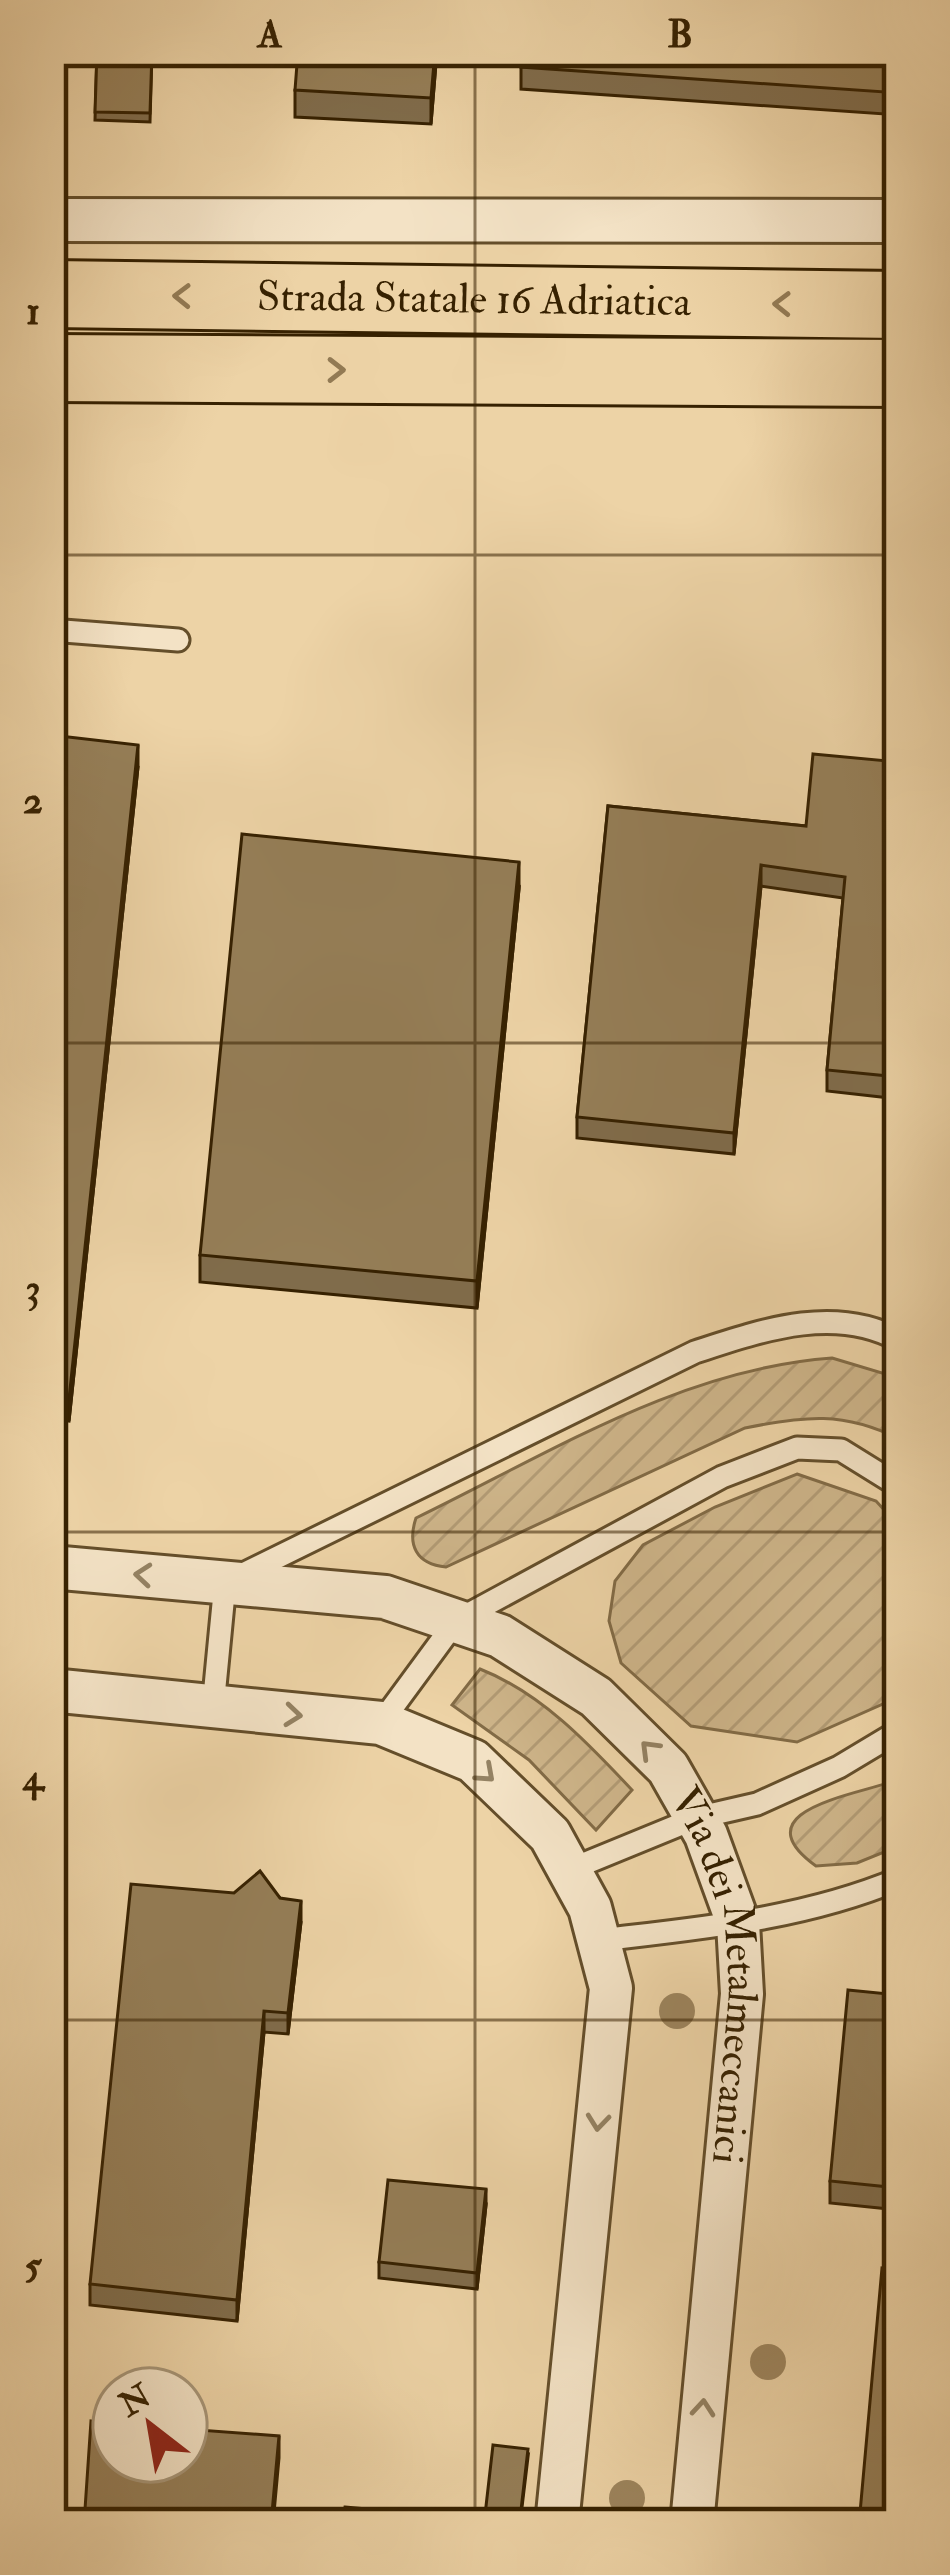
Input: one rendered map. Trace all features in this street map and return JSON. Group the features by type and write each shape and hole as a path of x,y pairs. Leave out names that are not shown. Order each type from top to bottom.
{"highway":[{"name":"Strada Statale 16 Adriatica","path":"51,294 899,305"},
{"name":"Strada Statale 16 Adriatica","path":"51,368 899,373"}],"street":[{"path":"51,220 899,221"},
{"name":"Via dei Metalmeccanici","path":"51,1567 385,1597 500,1636 596,1696 668,1768 696,1819 738,1923 742,1994 692,2524"},
{"name":"Via dei Metalmeccanici","path":"51,1690 381,1724 473,1761 550,1834 600,1940 611,1988 557,2524"}],"lane":[{"path":"51,630 178,640"},
{"path":"213,1707 226,1583 694,1352 760,1331 829,1320 899,1340"},
{"path":"381,1724 456,1621 722,1477 797,1448 841,1450 899,1486"},
{"path":"569,1870 696,1819 757,1804 839,1767 899,1731"},
{"path":"600,1940 738,1923 841,1903 899,1879"}],"shaded area":[{"path":"832,1358 899,1378 899,1439 860,1424 824,1418 745,1428 446,1567 427,1562 416,1552 416,1518 618,1418 722,1378"},
{"path":"797,1474 876,1501 899,1526 899,1691 894,1699 797,1742 691,1726 621,1663 609,1621 615,1581 643,1545 715,1507"},
{"path":"480,1669 543,1705 632,1790 596,1830 529,1760 452,1705"},
{"path":"899,1779 899,1846 857,1863 816,1866 795,1846 791,1830 798,1817 815,1806"}],"building":[{"path":"97,51 152,51 150,113 95,112"},
{"path":"298,51 435,51 431,98 295,90"},
{"path":"522,51 899,51 899,93 521,67"},
{"path":"51,735 138,745 69,1399 51,1397"},
{"path":"813,754 899,762 899,1077 827,1070 845,877 761,865 734,1133 577,1117 608,806 806,826"},
{"path":"242,834 519,862 477,1281 200,1255"},
{"path":"260,1871 280,1898 301,1901 288,2013 264,2011 237,2300 90,2284 131,1884 234,1893"},
{"path":"848,1990 899,1995 899,2188 830,2181"},
{"path":"388,2180 486,2189 477,2273 379,2262"},
{"path":"882,2268 899,2270 899,2524 859,2524"},
{"path":"210,2431 279,2436 271,2524 84,2524 90,2436 90,2485 210,2485"},
{"path":"493,2445 528,2449 520,2519 485,2515"},
{"path":"345,2507 435,2515 434,2524 343,2524"}]}
